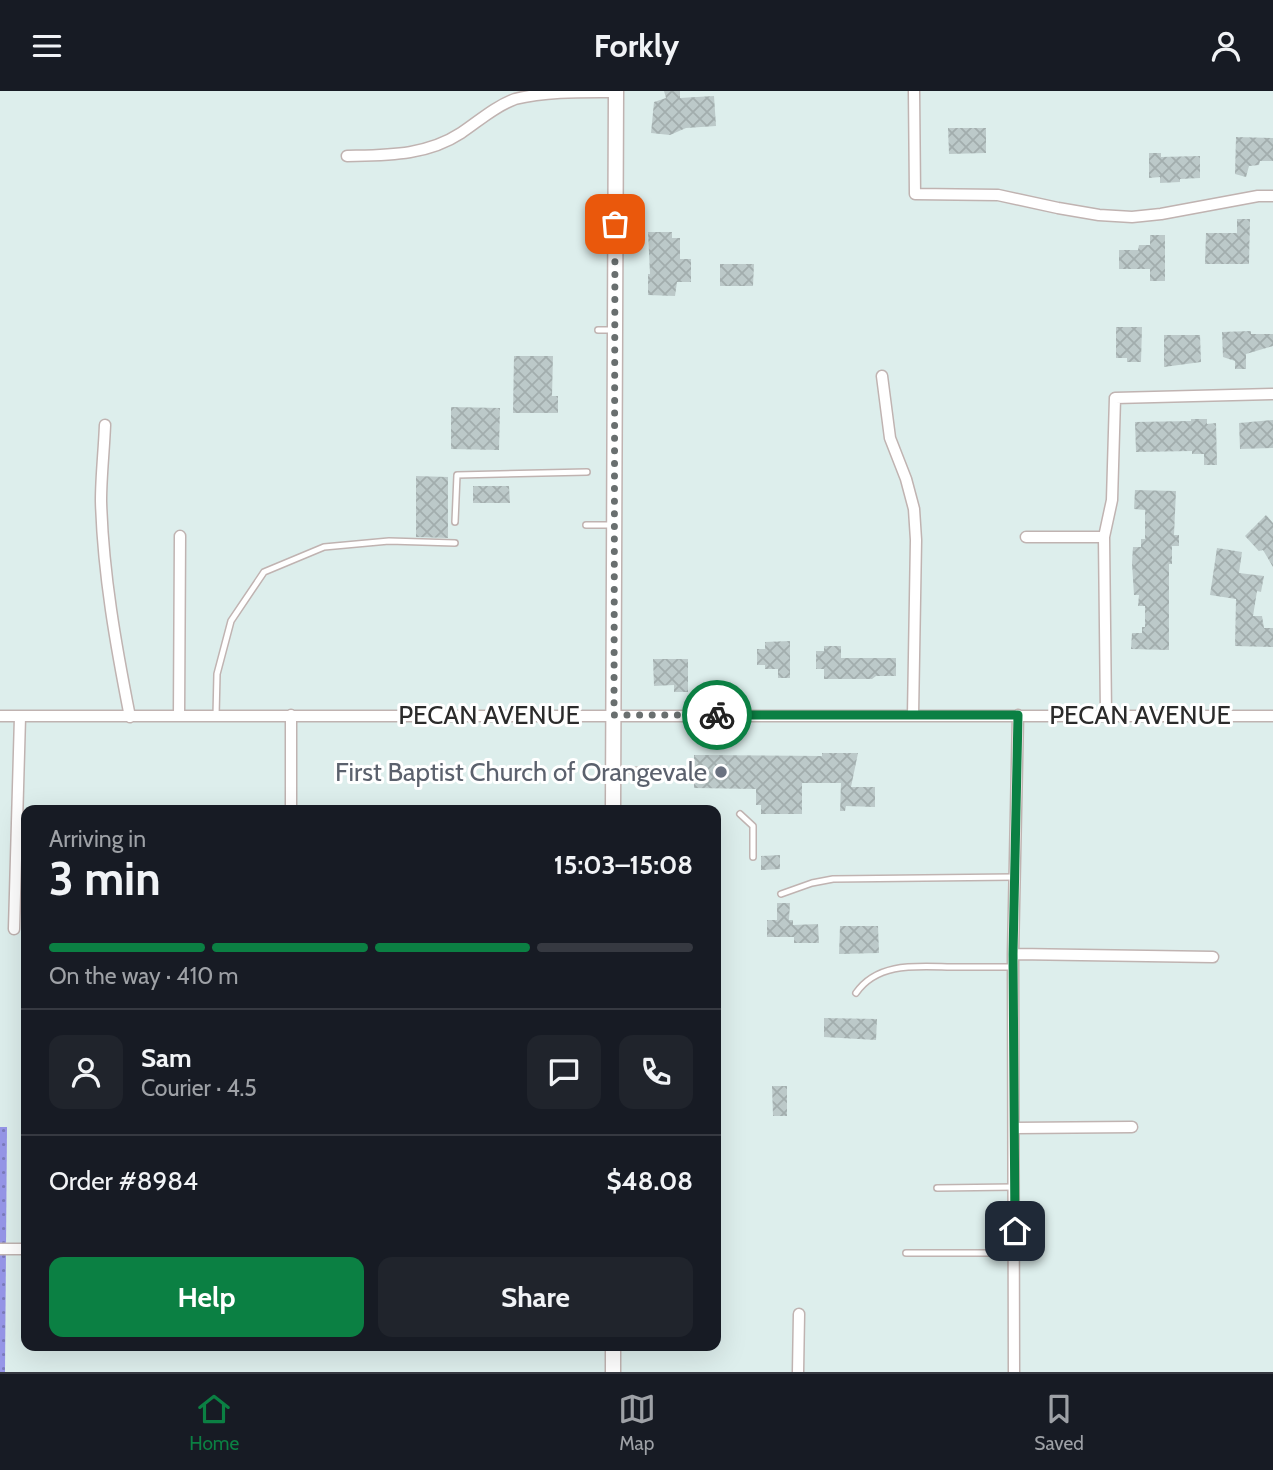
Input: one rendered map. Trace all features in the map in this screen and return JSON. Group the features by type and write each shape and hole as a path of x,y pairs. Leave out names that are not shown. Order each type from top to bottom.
{"street":[{"path":"347,156 399,154 426,149 460,134 494,109 530,95 616,91 613,805"},
{"path":"914,91 915,194 998,195 1099,215 1132,217 1161,215 1258,196 1273,196"},
{"path":"882,376 890,438 914,509 916,540 913,715"},
{"path":"1106,715 1104,537 1112,500 1115,398 1273,394"},
{"path":"105,425 101,501 106,561 114,636 130,717"},
{"path":"179,716 180,536"},
{"path":"1026,537 1104,537"},
{"path":"291,715 291,805"},
{"path":"1014,1372 1013,954 1018,715"},
{"name":"PECAN AVENUE","path":"0,716 1273,716"},
{"path":"14,929 20,717"},
{"path":"1013,954 1213,957"},
{"path":"1014,1128 1132,1127"},
{"path":"0,1249 21,1249"},
{"path":"798,1372 799,1314"},
{"path":"613,1351 613,1372"}],"lane":[{"path":"598,330 614,330"},
{"path":"455,522 457,475 587,472"},
{"path":"586,525 614,525"},
{"path":"216,716 217,674 230,621 264,572 324,547 389,541 454,543"},
{"path":"613,771 652,770"},
{"path":"740,814 753,826 753,857"},
{"path":"781,894 833,879 1014,877"},
{"path":"856,993 863,983 894,968 920,965 1013,967"},
{"path":"937,1188 1015,1187"},
{"path":"906,1253 1015,1253"}],"shaded area":[{"path":"0,1127 7,1127 5,1372 0,1372"}],"building":[{"path":"664,91 680,91 680,98 714,96 716,126 686,128 670,135 651,133 654,102 666,98"},
{"path":"948,128 986,128 986,153 949,154"},
{"path":"1236,137 1273,138 1273,161 1260,161 1259,165 1249,166 1246,177 1235,174"},
{"path":"1149,153 1161,153 1161,157 1200,156 1200,178 1160,183 1160,177 1149,178"},
{"path":"1237,219 1250,219 1249,264 1205,264 1206,233 1237,233"},
{"path":"648,232 672,232 672,238 680,238 680,259 691,259 691,282 677,282 675,296 648,295"},
{"path":"1150,235 1165,235 1165,281 1150,281 1150,269 1119,269 1119,250 1138,250 1139,245 1150,245"},
{"path":"720,264 754,264 753,286 720,286"},
{"path":"1116,327 1142,327 1141,362 1127,362 1127,358 1116,358"},
{"path":"1251,331 1251,334 1273,334 1273,346 1246,354 1246,369 1235,369 1235,361 1223,357 1222,332"},
{"path":"1164,335 1200,335 1201,362 1164,367"},
{"path":"514,356 553,356 552,396 558,396 558,413 513,413"},
{"path":"451,407 500,408 499,450 451,449"},
{"path":"1207,419 1207,424 1216,423 1217,465 1204,465 1204,454 1192,454 1192,451 1136,452 1135,422"},
{"path":"1273,420 1273,448 1240,449 1239,423"},
{"path":"416,476 448,477 448,538 416,537"},
{"path":"473,486 509,486 510,503 473,503"},
{"path":"1135,490 1176,491 1174,535 1179,535 1179,546 1172,546 1172,564 1169,564 1169,650 1131,649 1132,633 1142,633 1142,627 1145,627 1145,606 1138,606 1139,595 1134,595 1133,547 1141,547 1141,539 1145,539 1145,510 1134,509"},
{"path":"1266,515 1273,523 1273,567 1263,550 1259,551 1245,536"},
{"path":"1217,548 1242,552 1239,573 1264,576 1261,592 1257,591 1253,616 1262,616 1264,628 1273,628 1273,647 1235,646 1236,599 1210,595"},
{"path":"790,641 790,678 778,678 778,669 765,669 765,665 757,665 757,649 765,649 765,642"},
{"path":"824,646 841,646 841,658 896,658 896,676 824,679 824,669 816,669 816,651 824,651"},
{"path":"653,659 688,659 688,692 674,692 674,685 654,686"},
{"path":"822,753 858,753 851,787 875,787 875,807 846,806 845,811 840,811 841,783 802,783 802,814 761,814 761,805 756,805 756,789 694,788 694,755 822,756"},
{"path":"780,855 780,869 761,870 761,856"},
{"path":"777,903 790,903 789,920 793,920 793,925 818,924 819,943 794,943 794,937 767,937 767,920 777,920"},
{"path":"840,926 878,926 879,953 839,954"},
{"path":"824,1018 877,1019 876,1040 824,1037"},
{"path":"772,1086 787,1086 787,1116 773,1116"}],"way so far":[{"path":"615,224 614,715 717,715"}],"place":[{"name":"First Baptist Church of Orangevale","path":"721,772"}],"route":[{"path":"717,715 1018,715 1013,954 1015,1231"}]}
